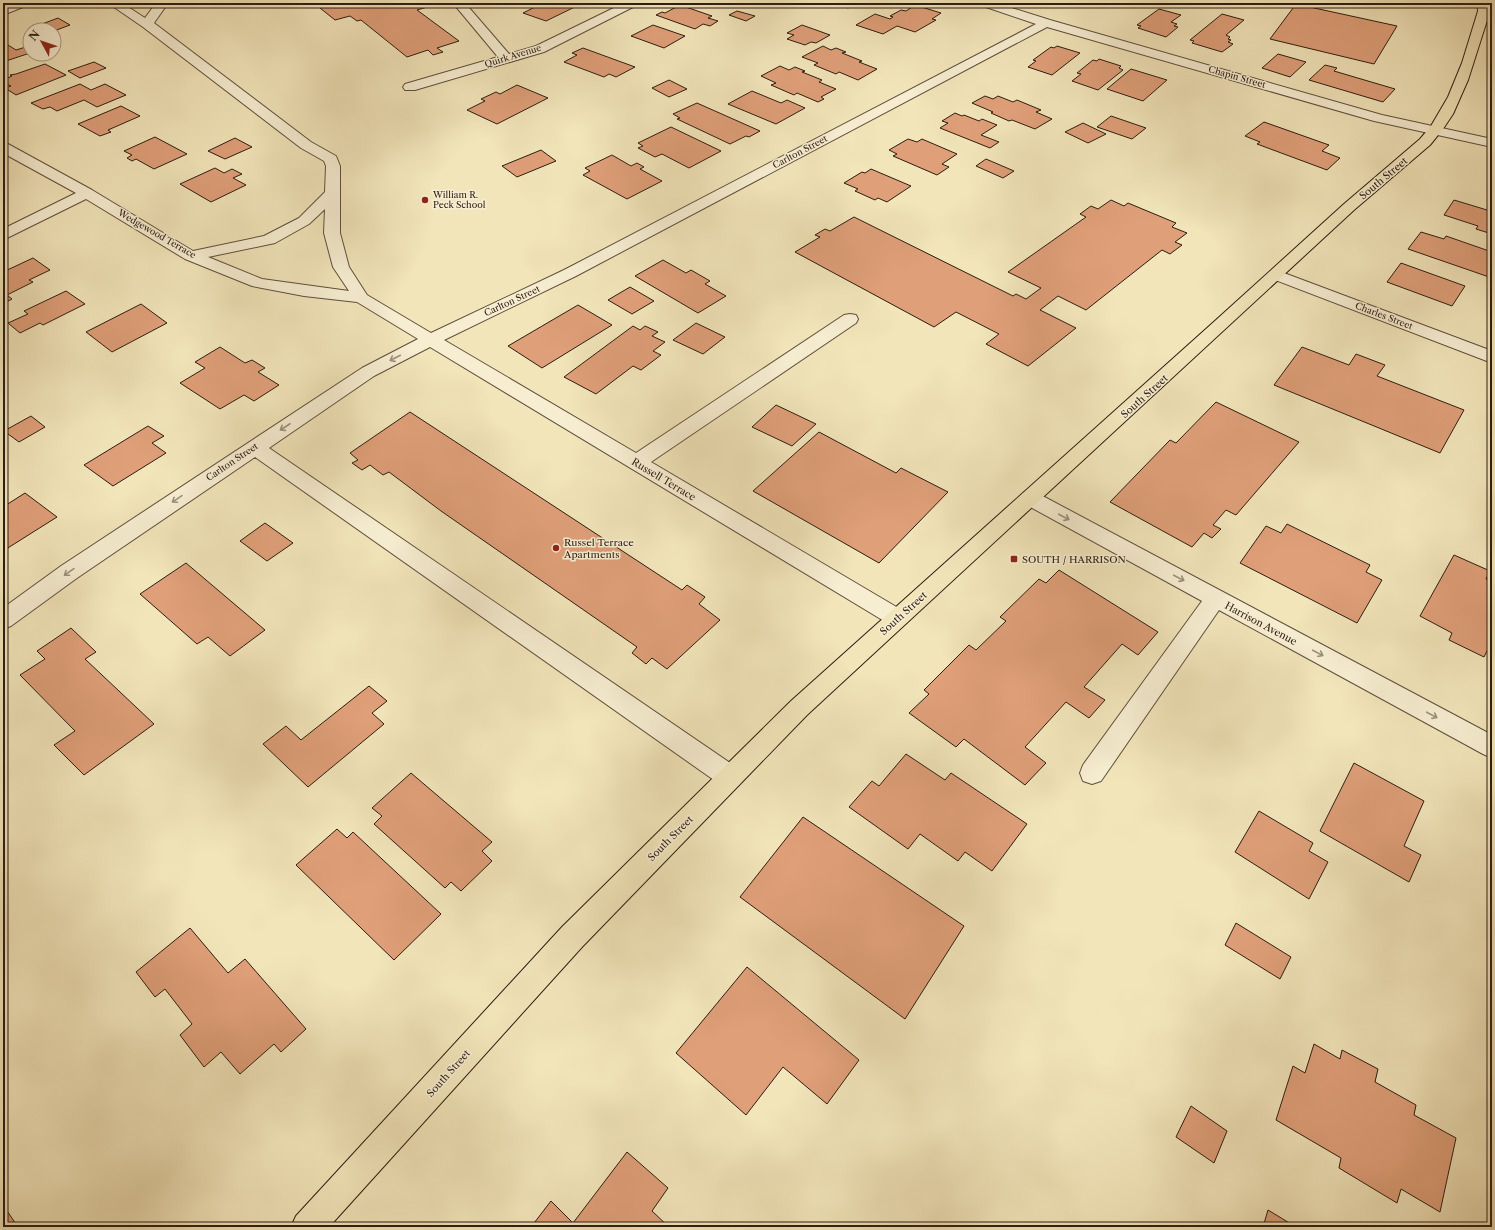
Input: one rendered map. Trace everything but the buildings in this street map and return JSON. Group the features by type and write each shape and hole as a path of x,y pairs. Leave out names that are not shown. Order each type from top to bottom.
{"main road":[{"name":"South Street","path":"307,1227 572,937 799,708 1349,207 1436,131 1459,86 1484,11 1483,3"}],"street":[{"path":"3,11 24,3"},
{"path":"114,3 147,24 306,145 331,159 333,166 332,233 341,268 361,298"},
{"path":"147,24 162,3"},
{"path":"459,3 505,58"},
{"name":"Quirk Avenue","path":"410,86 540,49 633,3"},
{"name":"Chapin Street","path":"984,3 1046,23 1379,118 1492,143"},
{"name":"Carlton Street","path":"3,620 69,572 368,372 430,340 576,270 1046,23"},
{"name":"Wedgewood Terrace","path":"3,147 87,193 191,256 258,283 304,291 361,298 430,340"},
{"path":"3,235 87,193"},
{"path":"191,256 269,240 304,221 332,194"},
{"name":"Charles Street","path":"1276,275 1492,357"},
{"path":"636,463 850,319"},
{"name":"Russell Terrace","path":"430,340 898,618"},
{"path":"254,447 730,777"},
{"name":"Harrison Avenue","path":"1030,498 1492,747"},
{"path":"1092,773 1216,598"}],"place":[{"name":"William R. Peck School","path":"425,200"},
{"name":"Russel Terrace Apartments","path":"556,548"},
{"name":"SOUTH / HARRISON","path":"1014,559"}]}
